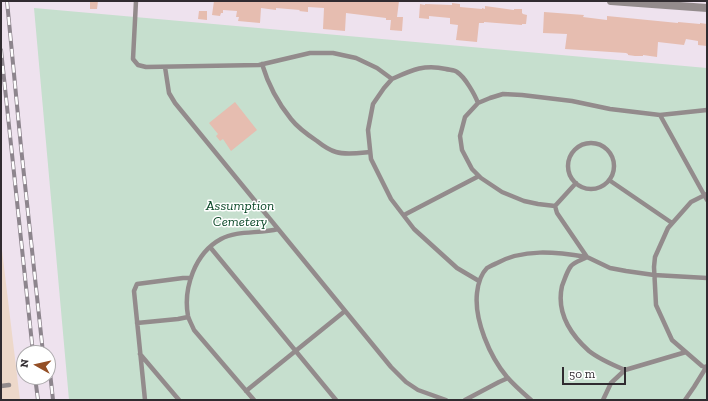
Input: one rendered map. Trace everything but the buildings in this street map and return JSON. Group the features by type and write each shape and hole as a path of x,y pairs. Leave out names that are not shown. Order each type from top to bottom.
{"street":[{"path":"611,1 707,8"}],"lane":[{"path":"136,1 133,59 138,65 146,67 259,65 310,53 333,53 356,58 377,68 392,79"},
{"path":"262,64 266,78 276,97 291,119 306,134 323,146 336,152 350,154 370,152"},
{"path":"478,103 467,83 457,72 427,66 411,70 392,79 373,104 368,130 371,159 391,199 414,229 457,268 479,281"},
{"path":"166,67 169,93 175,103 391,367 406,382 418,390 446,400"},
{"path":"555,206 524,201 502,192 479,176 472,169 462,150 460,136 465,117 478,103 503,94 572,101 610,109 660,115 707,110"},
{"path":"660,115 706,197 691,202 668,228 654,267 656,305 672,340 702,366 707,367 685,400"},
{"path":"593,143 606,149 613,161 614,168 609,180 604,185 592,189 576,183 571,177 568,164 574,151 580,146 593,143"},
{"path":"404,215 479,176"},
{"path":"609,180 672,223"},
{"path":"555,206 576,183"},
{"path":"555,206 557,213 587,257"},
{"path":"254,400 194,330 188,316 187,296 191,278 200,257 210,247 221,239 234,235 267,232 278,229"},
{"path":"210,247 336,400"},
{"path":"531,400 508,378 485,341 479,319 476,299 479,281 486,269 514,256 534,252 547,252 587,257 610,268 626,271 654,275 707,278"},
{"path":"587,257 571,266 564,280 561,293 561,306 564,319 570,330 591,352 625,370"},
{"path":"145,400 134,291 137,284 191,278"},
{"path":"246,391 345,311"},
{"path":"137,323 178,319 188,316"},
{"path":"602,400 611,383 625,370 686,352"},
{"path":"140,354 179,400"},
{"path":"465,400 508,378"},
{"path":"1,386 9,385"}],"shaded area":[{"path":"1,242 16,367 16,385 18,385 20,400 1,400"}],"green space":[{"name":"Assumption Cemetery","path":"34,8 707,68 707,400 69,400"}],"railway":[{"path":"7,1 42,345"},
{"path":"1,50 32,345"},
{"path":"36,385 38,400"},
{"path":"51,385 53,400"}]}
